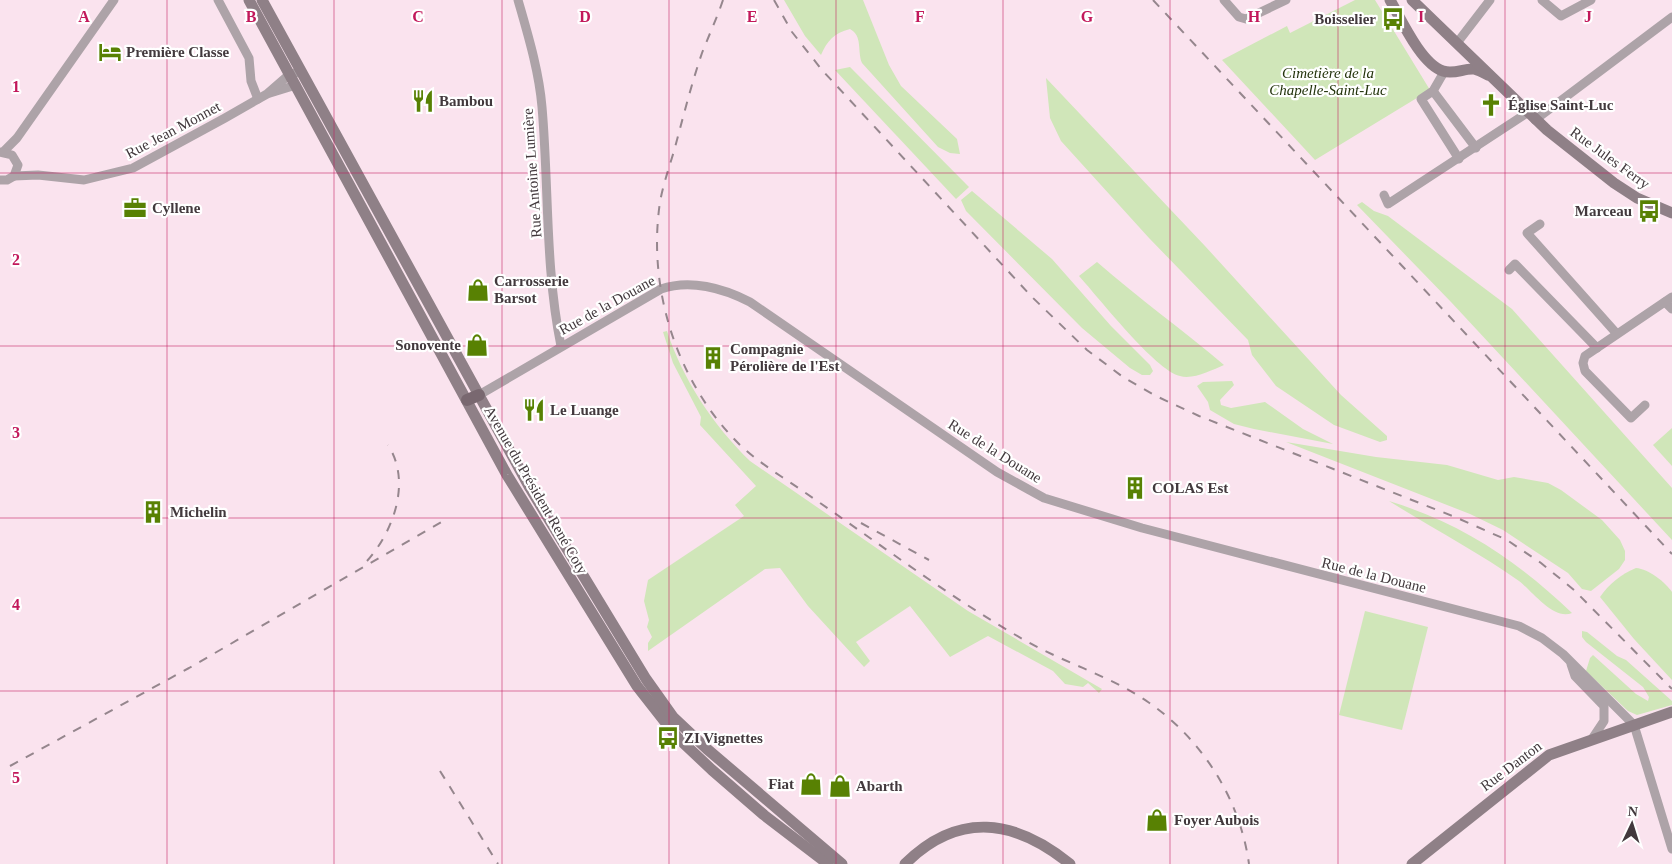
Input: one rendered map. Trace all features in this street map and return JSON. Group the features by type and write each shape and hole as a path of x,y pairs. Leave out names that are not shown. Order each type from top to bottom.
{"main road":[{"name":"Avenue du Président René Coty","path":"249,0 507,475 621,661 660,718 712,770 764,815 828,864"},
{"name":"Avenue du Président René Coty","path":"262,0 530,488 646,679 673,717 707,749 842,864"},
{"path":"1390,0 1424,57 1433,66 1444,72 1462,72 1472,63"},
{"name":"Rue Jules Ferry","path":"1412,0 1457,43 1472,63 1492,76 1531,116 1614,183 1637,198 1672,213"},
{"path":"467,400 479,395"},
{"name":"Rue Danton","path":"1412,864 1540,760 1559,750 1672,712"},
{"path":"905,864 933,841 964,828 982,827 1013,830 1034,838 1070,864"}],"street":[{"path":"2,152 17,138 114,0"},
{"path":"218,0 249,58 251,81 258,99"},
{"name":"Rue Antoine Lumière","path":"518,0 532,51 542,107 555,321 561,346"},
{"path":"1224,0 1239,17 1246,19 1286,0"},
{"path":"1457,43 1490,0"},
{"path":"1542,0 1561,16 1591,0"},
{"path":"1384,195 1388,204 1476,148 1531,116 1672,17"},
{"path":"1444,72 1434,91 1421,99 1459,160"},
{"name":"Avenue du Président René Coty","path":"290,74 297,73 318,102"},
{"name":"Rue Jean Monnet","path":"267,94 290,74"},
{"name":"Rue Jean Monnet","path":"14,176 38,175 84,180 132,168 267,94 296,85"},
{"path":"1434,91 1476,148"},
{"path":"1,181 14,176 17,138"},
{"name":"Rue Jean Monnet","path":"2,152 38,175"},
{"path":"1540,224 1526,233 1617,334"},
{"path":"1509,270 1515,264 1597,348"},
{"name":"Rue de la Douane","path":"479,395 561,346 667,287 686,285 722,290 750,302 997,472 1044,498 1142,528 1519,626 1542,638 1570,661 1634,725"},
{"path":"1645,404 1631,418 1585,370 1583,363 1585,356 1669,300 1672,309"},
{"name":"Rue de la Douane","path":"1570,661 1575,676 1604,706 1604,721 1592,739"},
{"path":"1634,725 1672,849"}],"green space":[{"path":"784,0 863,0 889,65 901,86 957,139 960,154 950,153 938,147 862,63 857,36 854,32 850,29 835,35 821,55 805,36"},
{"name":"Cimetière de la Chapelle-Saint-Luc","path":"1355,0 1375,0 1430,90 1315,160 1222,60 1287,26 1290,33"},
{"path":"850,67 969,187 956,199 835,70"},
{"path":"1046,78 1205,246 1341,395 1387,436 1387,440 1380,442 1334,425 1276,386 1252,355 1248,340 1149,238 1061,141 1050,118"},
{"path":"972,191 1052,259 1111,326 1150,365 1153,371 1150,375 1142,375 1130,368 1082,328 966,211 961,200"},
{"path":"1362,202 1374,211 1388,216 1512,309 1672,488 1672,540 1451,302 1357,205"},
{"path":"1097,262 1224,365 1202,374 1185,377 1169,371 1156,361 1142,348 1079,276"},
{"path":"667,331 682,367 701,401 736,447 750,461 968,611 1102,689 1099,693 1088,683 1083,687 1065,684 1053,671 988,636 950,657 910,606 856,642 870,661 864,667 808,606 780,568 765,569 648,651 648,643 652,637 647,627 649,620 644,601 648,580 744,516 735,505 756,486 700,425 701,417 673,363 663,332"},
{"path":"1232,381 1234,385 1220,400 1221,405 1231,408 1265,402 1303,429 1333,444 1234,424 1210,410 1208,402 1197,386 1203,382"},
{"path":"1672,428 1672,466 1653,445"},
{"path":"1286,442 1376,457 1447,465 1498,480 1514,477 1548,483 1561,490 1602,520 1620,540 1625,551 1625,560 1619,569 1591,591 1582,589 1568,573 1503,530 1470,514"},
{"path":"1389,501 1441,521 1487,546 1530,576 1572,613 1558,613 1551,609 1519,581 1503,570"},
{"path":"1636,568 1656,577 1672,592 1672,680 1634,639 1600,597 1616,580"},
{"path":"1365,611 1428,627 1402,730 1339,715"},
{"path":"1582,631 1587,632 1617,656 1626,660 1672,701 1672,705 1637,715 1628,711 1586,671 1590,658 1593,655 1636,694 1648,701 1649,697 1643,687 1586,642 1582,637"}],"railway":[{"path":"723,0 698,65 664,183 657,235 658,268 663,301 672,333 684,364 699,393 718,420 750,454 928,579 1018,637 1123,687 1148,702 1167,717 1201,752 1215,772 1237,816 1249,864"},
{"path":"774,0 792,32 822,70 1032,297 1087,350 1123,377 1156,396 1199,416 1455,517 1507,540 1541,563 1574,590 1672,689"},
{"path":"1153,0 1672,554"},
{"path":"367,561 385,536 396,506 399,490 395,459 388,445"},
{"path":"10,766 189,668 443,521"},
{"path":"861,523 929,560"},
{"path":"440,771 498,864"}],"place":[{"name":"Boisselier","path":"1393,19"},
{"name":"Première Classe","path":"110,52"},
{"name":"Bambou","path":"423,101"},
{"name":"Église Saint-Luc","path":"1491,105"},
{"name":"Cyllene","path":"135,208"},
{"name":"Marceau","path":"1649,211"},
{"name":"Carrosserie Barsot","path":"478,290"},
{"name":"Sonovente","path":"477,345"},
{"name":"Compagnie Pérolière de l'Est","path":"713,358"},
{"name":"Le Luange","path":"534,410"},
{"name":"COLAS Est","path":"1135,488"},
{"name":"Michelin","path":"153,512"},
{"name":"ZI Vignettes","path":"668,738"},
{"name":"Fiat","path":"811,784"},
{"name":"Abarth","path":"840,786"},
{"name":"Foyer Aubois","path":"1157,820"}]}
